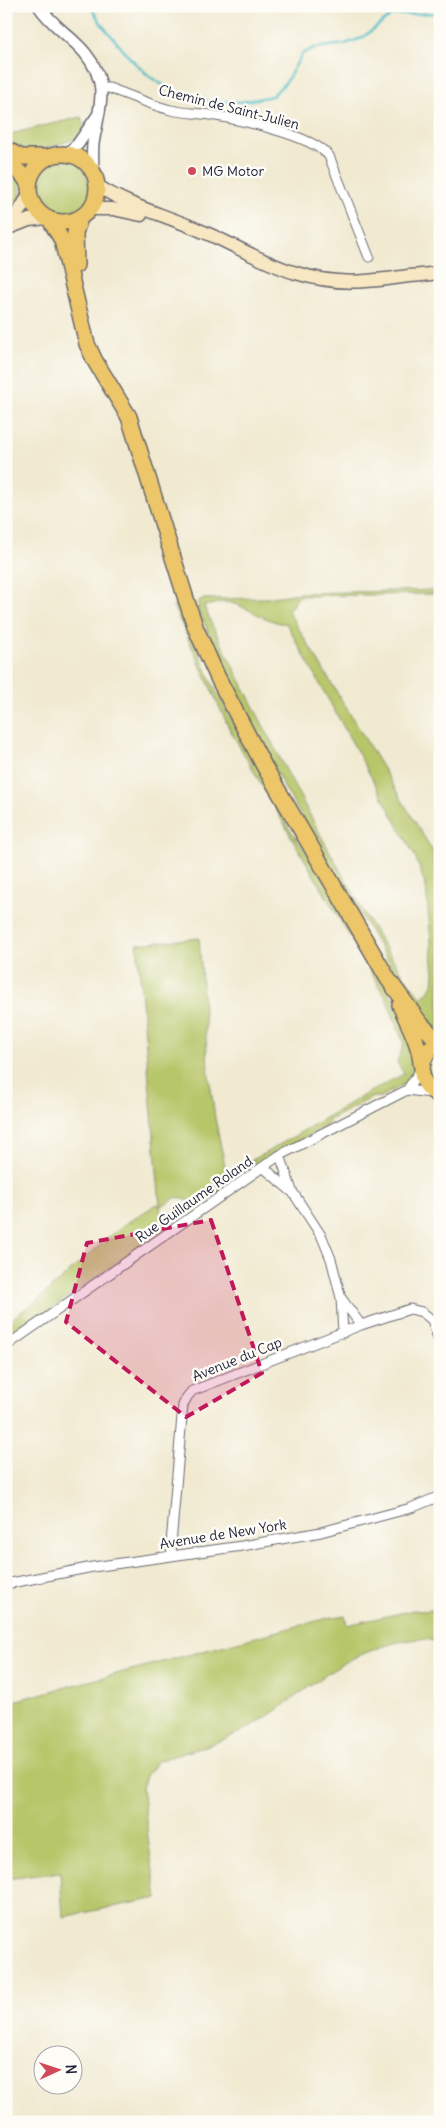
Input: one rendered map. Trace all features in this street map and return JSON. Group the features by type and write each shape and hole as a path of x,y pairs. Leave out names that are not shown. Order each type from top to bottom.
{"main road":[{"path":"6,149 22,157 48,157 66,154 77,156 87,163 96,178 126,202 178,222 296,273 322,280 348,283 379,281 440,272"},
{"path":"6,222 12,219 20,210 29,190 34,169 48,157"},
{"path":"6,164 22,174 27,180 34,207 48,219 62,240 81,325 91,353 123,404 131,422 186,599 206,654 248,738 388,979 421,1056 424,1079 437,1095"},
{"path":"78,307 75,233 85,214 95,202 96,178"},
{"path":"6,229 29,220 48,219 70,222 85,214 113,209 178,222"},
{"path":"411,276 440,262"},
{"path":"388,979 420,1022 433,1036 440,1039"},
{"path":"421,1067 429,1047 440,1039"}],"street":[{"path":"40,6 51,22 84,52 93,64 101,88 101,109 93,145 96,178"},
{"name":"Chemin de Saint-Julien","path":"101,88 109,88 171,110 211,115 259,126 307,140 320,147 329,156 369,257"},
{"path":"66,154 81,140 101,109"},
{"path":"421,1067 407,1090 424,1091 437,1095"},
{"name":"Rue Guillaume Roland","path":"6,1346 280,1155 407,1090"},
{"path":"280,1155 292,1191 322,1237 332,1259 341,1298 343,1333"},
{"path":"263,1167 292,1191"},
{"path":"341,1298 361,1325"},
{"name":"Avenue du Cap","path":"172,1556 171,1544 183,1405 192,1391 361,1325 410,1309 422,1312 432,1320 440,1344"},
{"name":"Avenue de New York","path":"6,1584 93,1567 321,1532 410,1508 440,1496"}],"highlighted area":[{"path":"211,1220 262,1373 186,1417 66,1322 87,1243"}],"green space":[{"path":"81,117 84,128 75,139 43,149 28,150 6,141 6,135"},
{"path":"61,159 78,162 87,168 85,173 88,181 93,183 90,198 83,208 73,213 51,210 42,203 38,192 39,179 44,169"},
{"path":"6,169 20,180 21,192 18,205 6,216"},
{"path":"440,590 440,594 299,596 288,611 435,855 433,863 440,879 439,1030 429,1022 397,976 285,789 239,698 199,612 198,602 202,599 266,598 300,593","holes":["224,602 231,603 273,621 286,623 415,856 426,887 434,974 433,985 422,998 388,952 340,870 275,748 204,606"]},
{"path":"175,605 182,613 212,683 275,797 287,825 316,866 391,995 418,1054 415,1074 404,1084 381,1097 373,1097 331,1119 326,1126 280,1151 198,1207 193,1202 177,1197 160,1207 163,1230 6,1341 6,1323 36,1301 122,1226 157,1204 160,1206 137,944 199,938 208,1067 215,1118 226,1171 243,1165 404,1074 397,1062 404,1044 386,998 229,728 173,606"},
{"path":"414,1610 433,1610 440,1630 440,1644 430,1640 418,1639 389,1644 374,1649 339,1666 278,1709 240,1732 210,1745 157,1761 146,1776 142,1788 158,1898 63,1917 60,1872 6,1879 6,1703 328,1618 345,1615 347,1625"}],"waterway":[{"path":"90,6 103,26 130,58 150,77 178,94 208,101 241,102 272,96 286,82 302,54 314,48 345,44 362,38 392,15 440,13"},
{"path":"355,6 392,15"}],"place":[{"name":"MG Motor","path":"192,171"}]}
